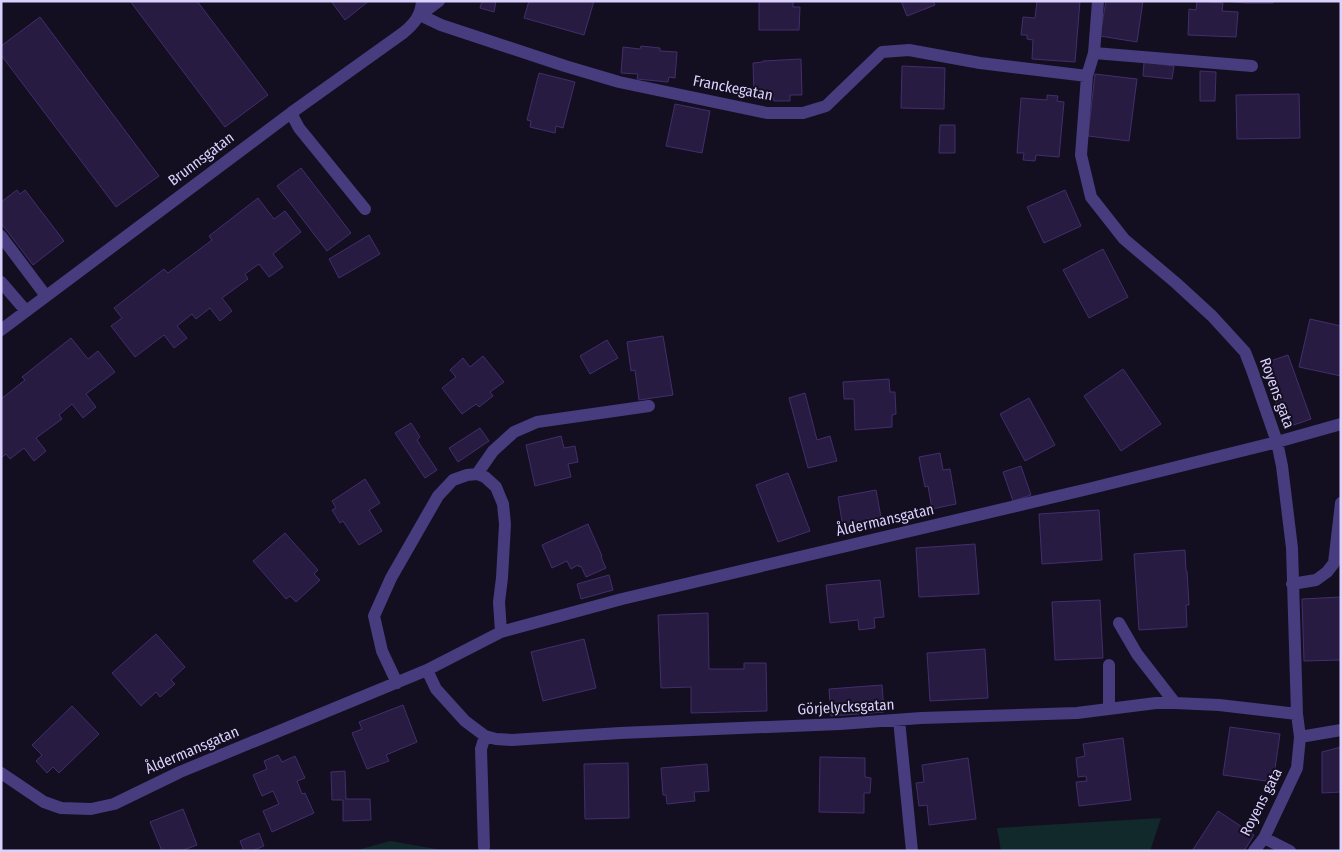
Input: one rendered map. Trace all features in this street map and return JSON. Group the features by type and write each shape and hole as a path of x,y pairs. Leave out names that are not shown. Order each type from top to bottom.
{"street":[{"path":"420,15 422,1"},
{"name":"Brunnsgatan","path":"1,330 290,113 404,33 414,25 420,15 439,1"},
{"name":"Royens gata","path":"1098,1 1094,53 1088,76 1082,155 1091,197 1124,239 1212,316 1244,352 1277,442 1282,466 1292,548 1297,714 1300,737 1296,768 1264,838 1254,851"},
{"name":"Franckegatan","path":"420,15 441,25 619,82 767,113 803,113 826,106 882,52 909,50 980,63 1088,76"},
{"path":"1094,53 1252,66"},
{"path":"290,113 299,128 365,209"},
{"path":"1,236 46,296"},
{"path":"1,282 26,311"},
{"path":"477,474 493,451 514,432 537,422 649,406"},
{"name":"Åldermansgatan","path":"1,773 44,802 61,808 91,808 114,804 180,772 398,683 501,632 622,599 1088,489 1277,442 1341,424"},
{"path":"398,683 382,651 374,616 391,578 438,496 453,480 468,475 477,474 485,477 496,487 502,504 505,524 499,602 501,632"},
{"path":"1292,584 1316,580 1327,572 1334,563 1341,503"},
{"path":"1119,623 1137,654 1175,703"},
{"path":"1109,666 1109,709"},
{"name":"Görjelycksgatan","path":"427,670 436,689 465,721 485,736 512,740 620,733 1076,713 1156,703 1219,705 1297,714"},
{"path":"899,720 912,851"},
{"path":"1300,737 1341,730"},
{"path":"484,847 481,749 485,736"},
{"path":"1264,838 1290,851"}],"green space":[{"path":"1161,818 1150,851 1001,851 997,828"},
{"path":"390,841 448,851 354,851"}],"building":[{"path":"130,1 197,1 268,95 225,127"},
{"path":"331,1 369,1 345,20"},
{"path":"482,1 496,1 494,12 480,8"},
{"path":"529,1 594,1 584,35 524,18"},
{"path":"759,1 793,1 793,7 800,7 799,30 759,30"},
{"path":"901,1 933,1 935,5 907,16"},
{"path":"1037,1 1080,1 1075,62 1032,59 1033,40 1027,39 1027,35 1021,35 1023,17 1035,18"},
{"path":"1106,1 1143,1 1137,42 1100,36"},
{"path":"1197,1 1223,3 1222,11 1238,12 1236,37 1188,35 1189,9 1196,10"},
{"path":"1225,1 1273,1 1273,3 1246,3"},
{"path":"40,17 159,176 116,207 1,55 1,46"},
{"path":"641,46 660,48 660,51 677,52 675,78 669,77 668,82 637,79 638,74 621,73 623,47 640,49"},
{"path":"801,59 802,95 790,95 790,101 774,101 773,97 754,95 753,63"},
{"path":"1144,62 1174,66 1172,79 1143,76"},
{"path":"902,66 945,68 944,109 901,108"},
{"path":"1200,71 1216,72 1215,101 1200,101"},
{"path":"539,73 575,82 563,128 556,126 555,133 530,127 531,121 527,120"},
{"path":"1095,74 1137,79 1129,141 1088,136"},
{"path":"1299,94 1300,138 1237,139 1236,95"},
{"path":"1047,95 1058,96 1057,101 1064,102 1059,157 1036,155 1035,161 1023,160 1024,153 1017,153 1021,98 1047,100"},
{"path":"675,104 710,111 702,153 666,146"},
{"path":"940,125 955,125 955,153 939,153"},
{"path":"301,168 351,233 327,251 277,186"},
{"path":"17,190 20,194 25,190 64,241 33,265 1,223 1,202"},
{"path":"1065,190 1081,226 1044,243 1027,207"},
{"path":"258,198 274,219 285,211 301,232 273,254 283,267 269,277 259,264 245,274 248,279 222,298 232,311 220,321 210,308 196,319 192,314 177,326 187,338 174,348 164,335 135,357 111,326 122,318 114,308 164,269 168,273 212,240 209,236"},
{"path":"369,235 380,254 339,278 329,259"},
{"path":"1103,249 1128,297 1089,318 1063,270"},
{"path":"1310,319 1341,326 1341,376 1299,367"},
{"path":"663,336 673,395 639,400 635,370 631,371 627,342"},
{"path":"71,338 88,359 98,351 115,372 86,394 96,407 83,418 72,404 59,415 62,419 36,438 46,451 34,461 24,448 10,459 6,454 1,458 1,399 25,380 22,377"},
{"path":"607,340 618,358 590,374 580,356"},
{"path":"1288,355 1311,419 1285,428 1262,364"},
{"path":"483,356 504,382 490,392 493,396 479,407 476,404 462,414 442,388 456,377 450,370 463,358 470,367"},
{"path":"1123,369 1161,424 1121,451 1084,396"},
{"path":"889,379 890,392 895,392 896,414 892,415 892,427 855,430 854,399 844,399 843,382"},
{"path":"805,393 817,440 830,436 837,461 808,468 789,398"},
{"path":"1029,398 1055,445 1025,461 1000,414"},
{"path":"411,423 420,437 417,440 437,470 425,478 395,433"},
{"path":"480,428 489,441 458,462 449,448"},
{"path":"561,436 564,448 575,446 578,462 568,464 571,477 535,486 526,445"},
{"path":"940,453 943,470 950,469 956,504 932,509 928,486 925,487 919,457"},
{"path":"1021,466 1031,495 1013,501 1003,472"},
{"path":"788,473 810,531 778,542 756,485"},
{"path":"365,479 380,503 369,510 382,531 359,545 343,521 340,523 332,510 336,508 332,501"},
{"path":"876,490 881,517 867,519 868,529 844,533 838,497"},
{"path":"1099,510 1102,560 1042,564 1039,514"},
{"path":"588,524 606,568 586,577 581,566 579,567 578,565 571,569 567,561 552,568 542,545"},
{"path":"285,533 318,570 314,574 320,580 296,602 290,596 286,599 253,561"},
{"path":"975,544 979,594 919,597 916,548"},
{"path":"1185,550 1189,605 1186,605 1187,627 1139,630 1134,554"},
{"path":"609,575 613,590 581,599 577,584"},
{"path":"880,580 884,617 874,618 875,628 859,630 858,620 830,623 826,585"},
{"path":"1341,597 1341,660 1304,661 1302,599"},
{"path":"1100,600 1103,658 1055,660 1052,602"},
{"path":"708,613 709,669 744,669 744,663 766,663 767,711 691,713 691,687 661,688 658,615"},
{"path":"156,634 185,667 171,680 175,684 160,697 156,692 141,706 112,673"},
{"path":"584,639 596,688 543,701 531,652"},
{"path":"985,649 988,698 930,701 927,653"},
{"path":"882,685 884,712 831,716 829,689"},
{"path":"403,705 417,742 386,755 389,761 367,769 352,733 362,729 359,722"},
{"path":"72,706 99,734 59,773 53,767 47,773 36,761 42,755 32,745"},
{"path":"1230,727 1280,734 1273,782 1223,775"},
{"path":"1123,738 1131,800 1079,806 1076,782 1087,781 1086,776 1078,777 1076,758 1085,756 1083,744"},
{"path":"1341,747 1341,792 1322,793 1322,752"},
{"path":"278,755 282,762 295,756 305,778 297,781 302,794 305,793 314,813 272,832 263,811 279,804 273,791 262,796 253,775 267,769 264,761"},
{"path":"820,757 865,758 865,777 871,778 870,793 864,793 864,813 819,812"},
{"path":"968,758 976,819 929,825 927,805 919,806 916,783 924,782 922,765"},
{"path":"628,763 629,818 585,819 584,764"},
{"path":"707,764 709,791 694,792 695,801 667,804 666,795 663,795 661,768"},
{"path":"345,771 346,799 370,799 371,820 343,821 343,800 332,800 331,772"},
{"path":"183,809 197,845 181,851 162,851 150,822"},
{"path":"1218,811 1254,835 1244,851 1192,851"},
{"path":"259,833 264,846 252,851 244,851 240,841"}]}
